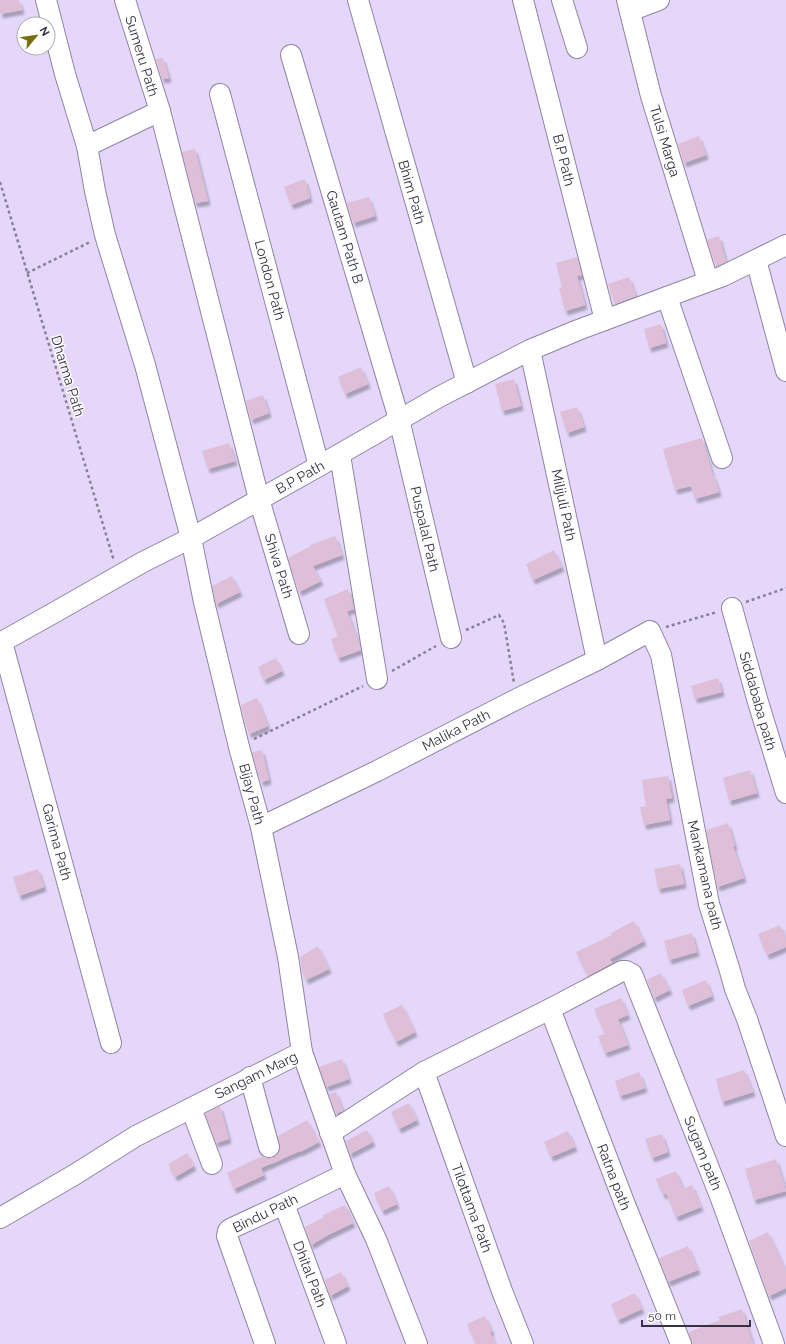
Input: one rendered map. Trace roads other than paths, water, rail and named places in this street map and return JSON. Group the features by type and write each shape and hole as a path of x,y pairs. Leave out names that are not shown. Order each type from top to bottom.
{"street":[{"name":"Bijay Path","path":"46,0 65,74 87,146 105,235 145,365 191,538 204,602 239,747 261,827 288,957 302,1052"},
{"name":"Sumeru Path","path":"125,0 160,111 259,499"},
{"name":"Bhim Path","path":"358,0 467,383"},
{"name":"B.P Path","path":"523,0 605,320"},
{"path":"562,0 577,48"},
{"path":"629,6 659,0"},
{"name":"Tulsi Marga","path":"629,6 651,96 708,281"},
{"name":"Gautam Path B","path":"290,55 399,419"},
{"name":"London Path","path":"220,94 320,466"},
{"path":"87,146 160,111"},
{"name":"B.P Path","path":"1,642 143,562 191,538 340,455 399,419 530,350 723,276 786,245"},
{"path":"756,260 786,371"},
{"path":"667,297 722,458"},
{"name":"Milijuli Path","path":"530,350 597,660"},
{"name":"Puspalal Path","path":"399,419 451,638"},
{"path":"340,455 377,679"},
{"name":"Shiva Path","path":"259,499 299,634"},
{"name":"Siddababa path","path":"732,608 758,702 786,793"},
{"name":"Malika Path","path":"261,827 377,771 517,699 597,660 650,631"},
{"name":"Mankamana path","path":"650,631 660,656 709,904 735,989 786,1136"},
{"name":"Garima Path","path":"1,642 111,1043"},
{"name":"Sugam path","path":"550,1009 622,971 626,970 632,974 720,1196 774,1344"},
{"path":"330,1133 424,1072 550,1009"},
{"name":"Ratna path","path":"550,1009 621,1195 681,1344"},
{"name":"Sangam Marg","path":"0,1218 74,1175 136,1136 302,1052 345,1174 376,1239 417,1344"},
{"name":"Tilottama Path","path":"424,1072 502,1291 523,1344"},
{"path":"250,1077 269,1147"},
{"path":"192,1108 212,1164"},
{"name":"Bindu Path","path":"265,1344 227,1236 228,1231 345,1174"},
{"name":"Dhital Path","path":"284,1204 336,1344"}]}
